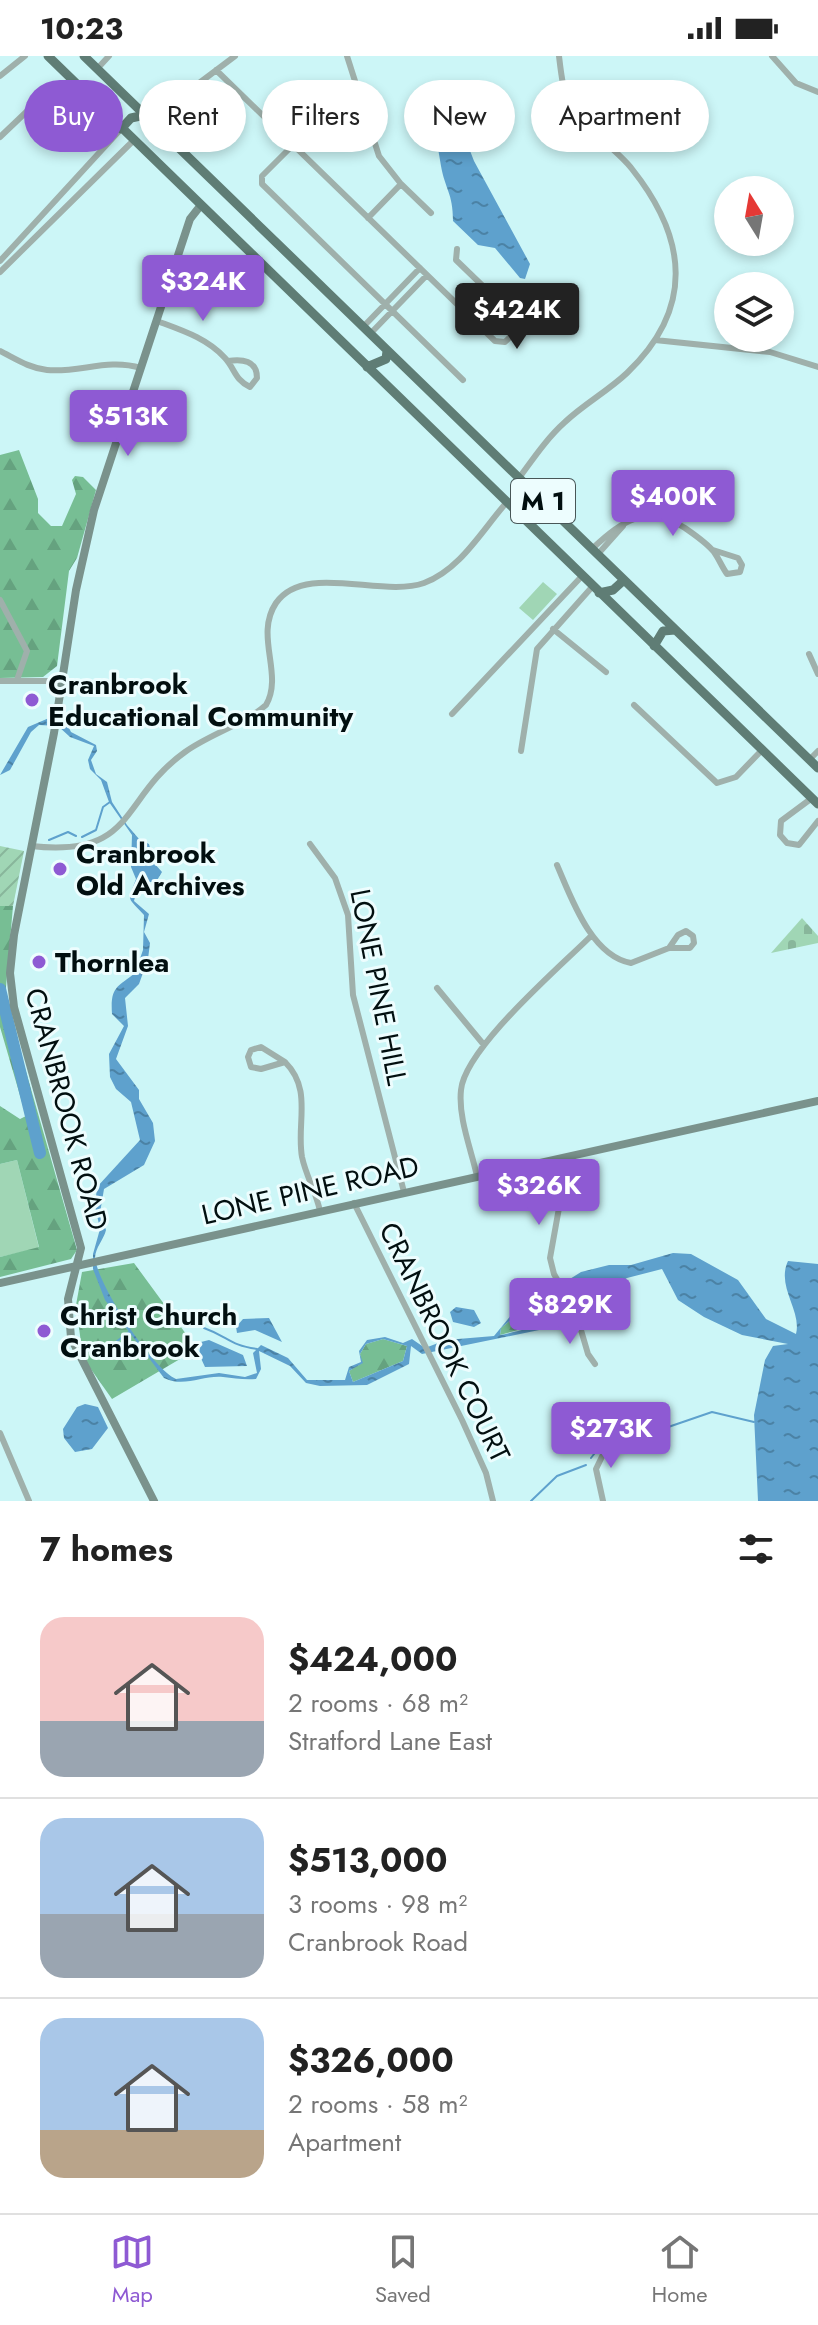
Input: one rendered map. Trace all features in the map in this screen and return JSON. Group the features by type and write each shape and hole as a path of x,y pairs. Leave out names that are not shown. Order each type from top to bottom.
{"main road":[{"name":"M 1","path":"48,56 72,80"},
{"name":"M 1","path":"84,56 139,110"},
{"name":"M 1","path":"123,131 815,801"},
{"name":"M 1","path":"182,152 818,768"},
{"path":"367,367 386,359 387,351"},
{"path":"596,590 613,590 624,580"},
{"path":"654,646 663,631 675,630"}],"street":[{"path":"0,76 25,56"},
{"path":"97,69 109,56"},
{"path":"202,80 235,56"},
{"path":"347,56 376,150 401,184 431,213"},
{"path":"519,478 561,426 620,379 655,340 675,283 673,238 635,173 573,110 559,59 566,56"},
{"path":"772,56 796,83 818,92"},
{"path":"216,70 262,115"},
{"path":"0,137 24,114"},
{"path":"0,272 134,140"},
{"path":"0,261 100,152"},
{"path":"286,152 262,176 262,184 463,380"},
{"path":"300,152 495,341 507,341 519,328 520,322 456,260 457,249"},
{"path":"368,218 401,184"},
{"name":"CRANBROOK ROAD","path":"154,1501 75,1349 67,1310 72,1275 79,1263 81,1248 11,993 11,962 54,733 72,607 94,510 190,219 201,205"},
{"path":"45,212 54,220"},
{"path":"14,245 20,254"},
{"path":"366,331 385,304 420,268"},
{"path":"366,331 392,311 427,275"},
{"path":"157,321 200,339 228,361 237,379 250,387 257,378 254,366 246,361 228,361"},
{"path":"655,340 770,352 818,367"},
{"path":"0,351 43,369 110,363 141,368"},
{"path":"31,846 62,849 85,846 125,822 177,759 266,705 271,688 266,628 280,598 295,588 314,583 392,588 426,582 462,556 507,502"},
{"path":"595,552 628,520 643,514 665,517 713,550 738,558 742,565 740,572 727,574 713,550"},
{"path":"452,714 582,576"},
{"path":"521,751 534,657 553,629 596,590"},
{"path":"0,600 27,651 17,680"},
{"path":"553,629 606,672"},
{"path":"809,654 818,674"},
{"path":"0,681 61,681"},
{"path":"634,705 717,783 736,777 762,750"},
{"path":"809,760 818,751"},
{"path":"815,801 781,821 780,835 787,843 799,845 818,821"},
{"name":"LONE PINE HILL","path":"310,844 330,869 348,915 353,995 404,1192"},
{"path":"557,865 592,935 627,963 669,948"},
{"path":"477,1176 460,1097 466,1071 484,1045 592,935"},
{"path":"437,988 484,1045"},
{"path":"285,1062 257,1069 249,1064 248,1055 253,1049 261,1047 285,1062 300,1083 301,1154 320,1211"},
{"name":"LONE PINE ROAD","path":"0,1283 92,1260 818,1101"},
{"path":"565,1157 566,1169 550,1251 551,1266 574,1309 588,1354 595,1364"},
{"name":"CRANBROOK COURT","path":"354,1203 435,1363 486,1473 493,1501"},
{"path":"603,1501 596,1469 610,1440 615,1416 624,1413 632,1418 633,1426 628,1433 610,1440"},
{"path":"0,1433 29,1501"}],"green space":[{"path":"19,450 38,499 38,513 51,526 62,526 76,494 72,480 75,476 83,477 96,490 77,558 69,571 57,666 43,677 0,678 0,455"},
{"path":"543,582 557,594 533,620 519,608"},
{"path":"0,846 24,851 13,906 0,906"},
{"path":"0,906 13,906 5,998 77,1250 71,1259 0,1277 0,1257 39,1247 17,1160 0,1164 0,1106 20,1119 26,1116 0,1027"},
{"path":"802,918 818,936 818,943 771,953"},
{"path":"17,1160 39,1248 0,1257 0,1164"},
{"path":"134,1263 197,1349 112,1399 83,1358 76,1305 82,1272"},
{"path":"565,1287 570,1288 576,1304 554,1320 500,1335 501,1328 516,1316 518,1294 536,1290 542,1297"},
{"path":"383,1339 407,1346 403,1361 353,1382 349,1371 362,1363 360,1354 366,1344"}],"water":[{"path":"439,152 471,152 530,264 525,279 520,278 495,248 478,245 453,221 452,204"},
{"path":"49,718 67,724 71,732 96,745 97,751 91,760 96,774 107,782 112,802 127,825 139,839 149,844 154,863 162,872 156,882 139,882 134,901 149,914 144,932 150,943 139,984 125,998 128,1026 116,1059 139,1090 139,1099 153,1123 155,1141 144,1165 104,1189 100,1213 106,1230 95,1258 115,1305 140,1343 165,1371 176,1379 219,1373 245,1377 257,1373 253,1353 261,1345 288,1358 307,1380 345,1380 349,1367 361,1362 359,1351 367,1340 385,1337 403,1343 412,1339 425,1348 446,1340 494,1336 512,1314 512,1302 519,1290 538,1284 544,1290 554,1289 581,1272 609,1265 631,1265 673,1253 691,1254 738,1280 766,1319 796,1334 796,1316 785,1280 788,1261 818,1264 818,1501 758,1501 754,1415 765,1360 773,1346 788,1344 742,1335 704,1317 678,1300 662,1269 627,1278 544,1329 422,1354 411,1346 409,1364 367,1385 320,1386 306,1383 290,1366 259,1351 261,1369 256,1379 216,1377 179,1382 164,1378 105,1300 93,1269 93,1254 100,1229 95,1206 97,1187 140,1140 131,1102 116,1089 110,1077 109,1054 124,1026 112,1014 114,992 135,973 143,950 144,915 130,899 136,879 131,867 132,835 109,802 101,780 90,769 88,760 94,746 70,737 58,726 39,725 31,732 10,770 0,775 28,727","holes":["567,1287 573,1291 576,1303 570,1309 542,1324 500,1335 501,1328 516,1316 518,1294 539,1290 545,1298","383,1339 407,1346 403,1361 353,1382 349,1371 363,1363 360,1354 366,1344"]},
{"path":"456,1307 474,1310 481,1323 474,1327 453,1322 450,1312"},
{"path":"269,1318 282,1342 255,1330 237,1333 236,1327 243,1319"},
{"path":"209,1340 243,1355 247,1366 205,1367 199,1354 201,1342"},
{"path":"85,1404 98,1407 108,1428 92,1449 75,1452 64,1438 63,1429 77,1407"}],"waterway":[{"path":"82,837 96,830 103,807 110,802"},
{"path":"49,840 68,832 76,836"},
{"path":"0,989 40,1153"},
{"path":"204,1328 235,1343 257,1349"},
{"path":"99,1345 112,1345 129,1332"},
{"path":"642,1436 712,1412 754,1422"},
{"path":"610,1448 635,1439"},
{"path":"591,1458 604,1441"},
{"path":"531,1501 557,1476 586,1465"}],"place":[{"name":"Cranbrook Educational Community","path":"32,700"},
{"name":"Cranbrook Old Archives","path":"60,869"},
{"name":"Thornlea","path":"39,962"},
{"name":"Christ Church Cranbrook","path":"44,1331"}]}
